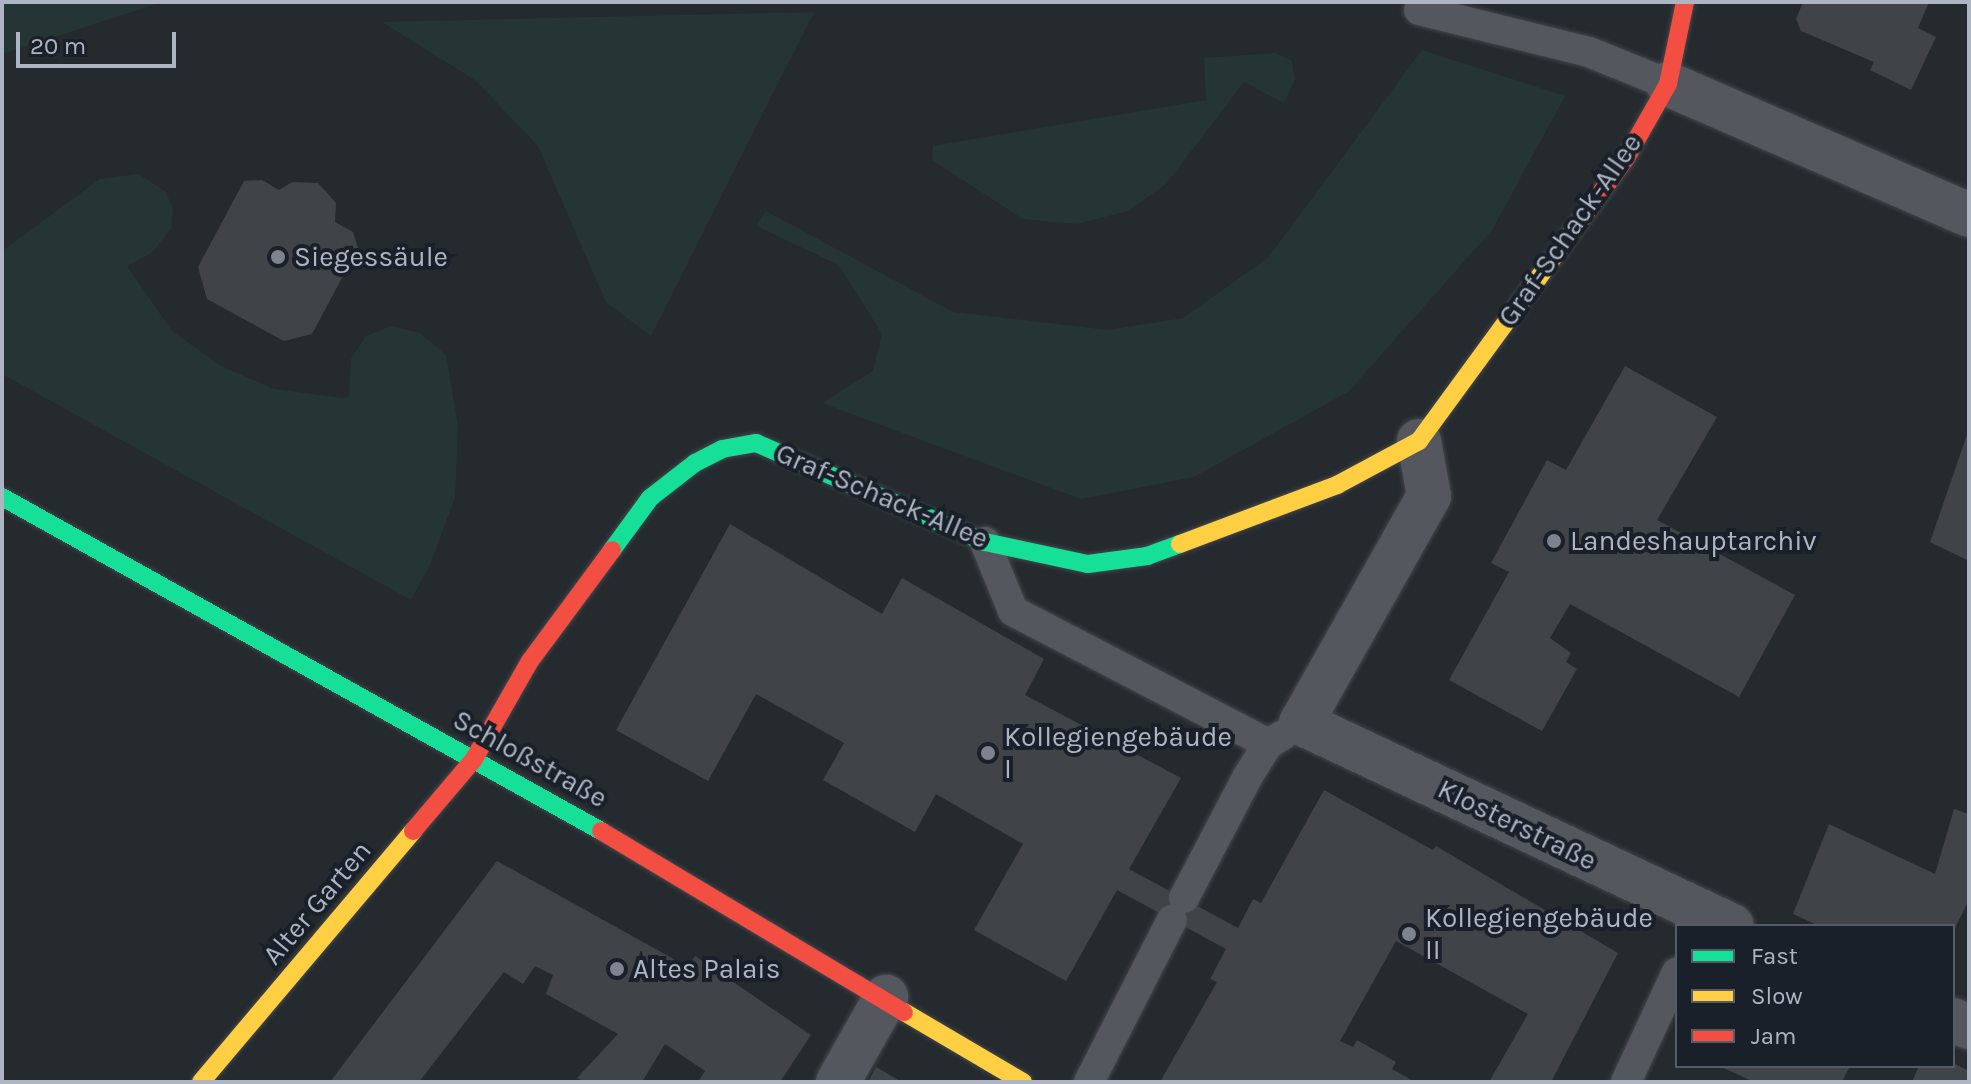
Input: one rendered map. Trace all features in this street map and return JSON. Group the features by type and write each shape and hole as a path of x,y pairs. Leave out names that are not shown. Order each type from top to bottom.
{"street":[{"name":"Graf-Schack-Allee","path":"474,759 530,661 650,498 722,449 756,443 803,459 985,542 1088,564 1147,556 1337,485 1419,441 1626,158 1668,84 1685,2"},
{"path":"1668,84 1969,215"},
{"path":"1285,733 1429,496 1419,441"},
{"name":"Schloßstraße","path":"2,497 474,759 886,997 1023,1082"},
{"name":"Klosterstraße","path":"1285,733 1712,922"},
{"name":"Alter Garten","path":"201,1082 474,759"},
{"path":"838,1082 886,997"}],"lane":[{"path":"1419,10 1589,52 1668,84"},
{"path":"985,542 1013,611 1285,733 1178,909 1089,1082"},
{"path":"1626,1082 1675,976"}],"shaded area":[{"path":"2,2 162,2 2,54"},
{"path":"814,12 651,336 606,302 538,146 475,80 382,22"},
{"path":"1422,50 1565,96 1492,230 1348,392 1194,477 1081,499 822,403 873,371 882,334 839,265 756,226 766,211 953,312 1108,330 1183,318 1268,258"},
{"path":"1276,53 1292,61 1295,79 1284,103 1244,82 1166,184 1128,211 1076,224 1023,219 932,160 933,146 1206,100 1204,58"},
{"path":"138,174 165,191 173,208 171,228 153,252 127,266 172,331 221,366 274,389 343,398 349,396 351,359 366,336 391,326 420,333 446,355 458,426 455,497 431,563 411,600 2,374 2,251 100,179"}],"building":[{"path":"1803,2 1929,2 1918,28 1936,37 1911,90 1870,70 1874,62 1801,31 1796,19"},
{"name":"Siegessäule","path":"262,180 279,190 292,182 318,183 336,203 335,222 353,232 358,248 312,334 284,341 207,299 198,267 244,181"},
{"name":"Landeshauptarchiv","path":"1625,366 1717,417 1657,520 1795,595 1739,697 1570,604 1550,638 1571,653 1566,662 1577,669 1542,731 1449,680 1509,572 1491,563 1547,460 1566,470"},
{"path":"1969,429 1969,561 1930,542"},
{"name":"Kollegiengebäude I","path":"730,524 882,614 902,578 1044,659 1025,695 1181,778 1129,869 1238,928 1253,899 1261,903 1324,790 1433,850 1436,846 1618,953 1551,1082 1489,1082 1528,1014 1396,941 1340,1041 1353,1047 1357,1040 1396,1062 1392,1069 1415,1082 1160,1082 1217,982 1210,979 1226,949 1117,890 1066,981 974,930 1023,844 936,794 915,832 823,780 844,743 756,694 708,781 616,730"},
{"path":"1954,809 1969,814 1969,900 1955,928 1955,924 1815,924 1793,914 1829,824 1935,874"},
{"name":"Altes Palais","path":"497,861 688,967 695,956 811,1035 780,1082 698,1082 705,1071 665,1044 642,1082 584,1082 577,1078 618,1034 546,994 553,975 535,966 523,984 504,972 419,1082 330,1082"},
{"path":"1955,1064 1969,1071 1969,1082 1912,1082 1918,1068 1955,1068"},
{"path":"876,1067 902,1082 868,1082"},
{"path":"1723,1068 1849,1068 1842,1082 1754,1082"}],"traffic: fast":[{"path":"612,550 650,498 695,463 722,449 756,443 985,542 1088,564 1147,556 1180,544"},
{"path":"2,497 601,831"}],"traffic: slow":[{"path":"1180,544 1337,485 1419,441 1577,225"},
{"path":"201,1082 413,831"},
{"path":"904,1012 1023,1082"}],"traffic: jam":[{"path":"1577,225 1626,158 1668,84 1685,2"},
{"path":"413,831 474,759 530,661 612,550"},
{"path":"601,831 904,1012"}],"place":[{"name":"Siegessäule","path":"278,257"},
{"name":"Landeshauptarchiv","path":"1554,541"},
{"name":"Kollegiengebäude I","path":"988,753"},
{"name":"Kollegiengebäude II","path":"1409,934"},
{"name":"Altes Palais","path":"617,969"}]}
